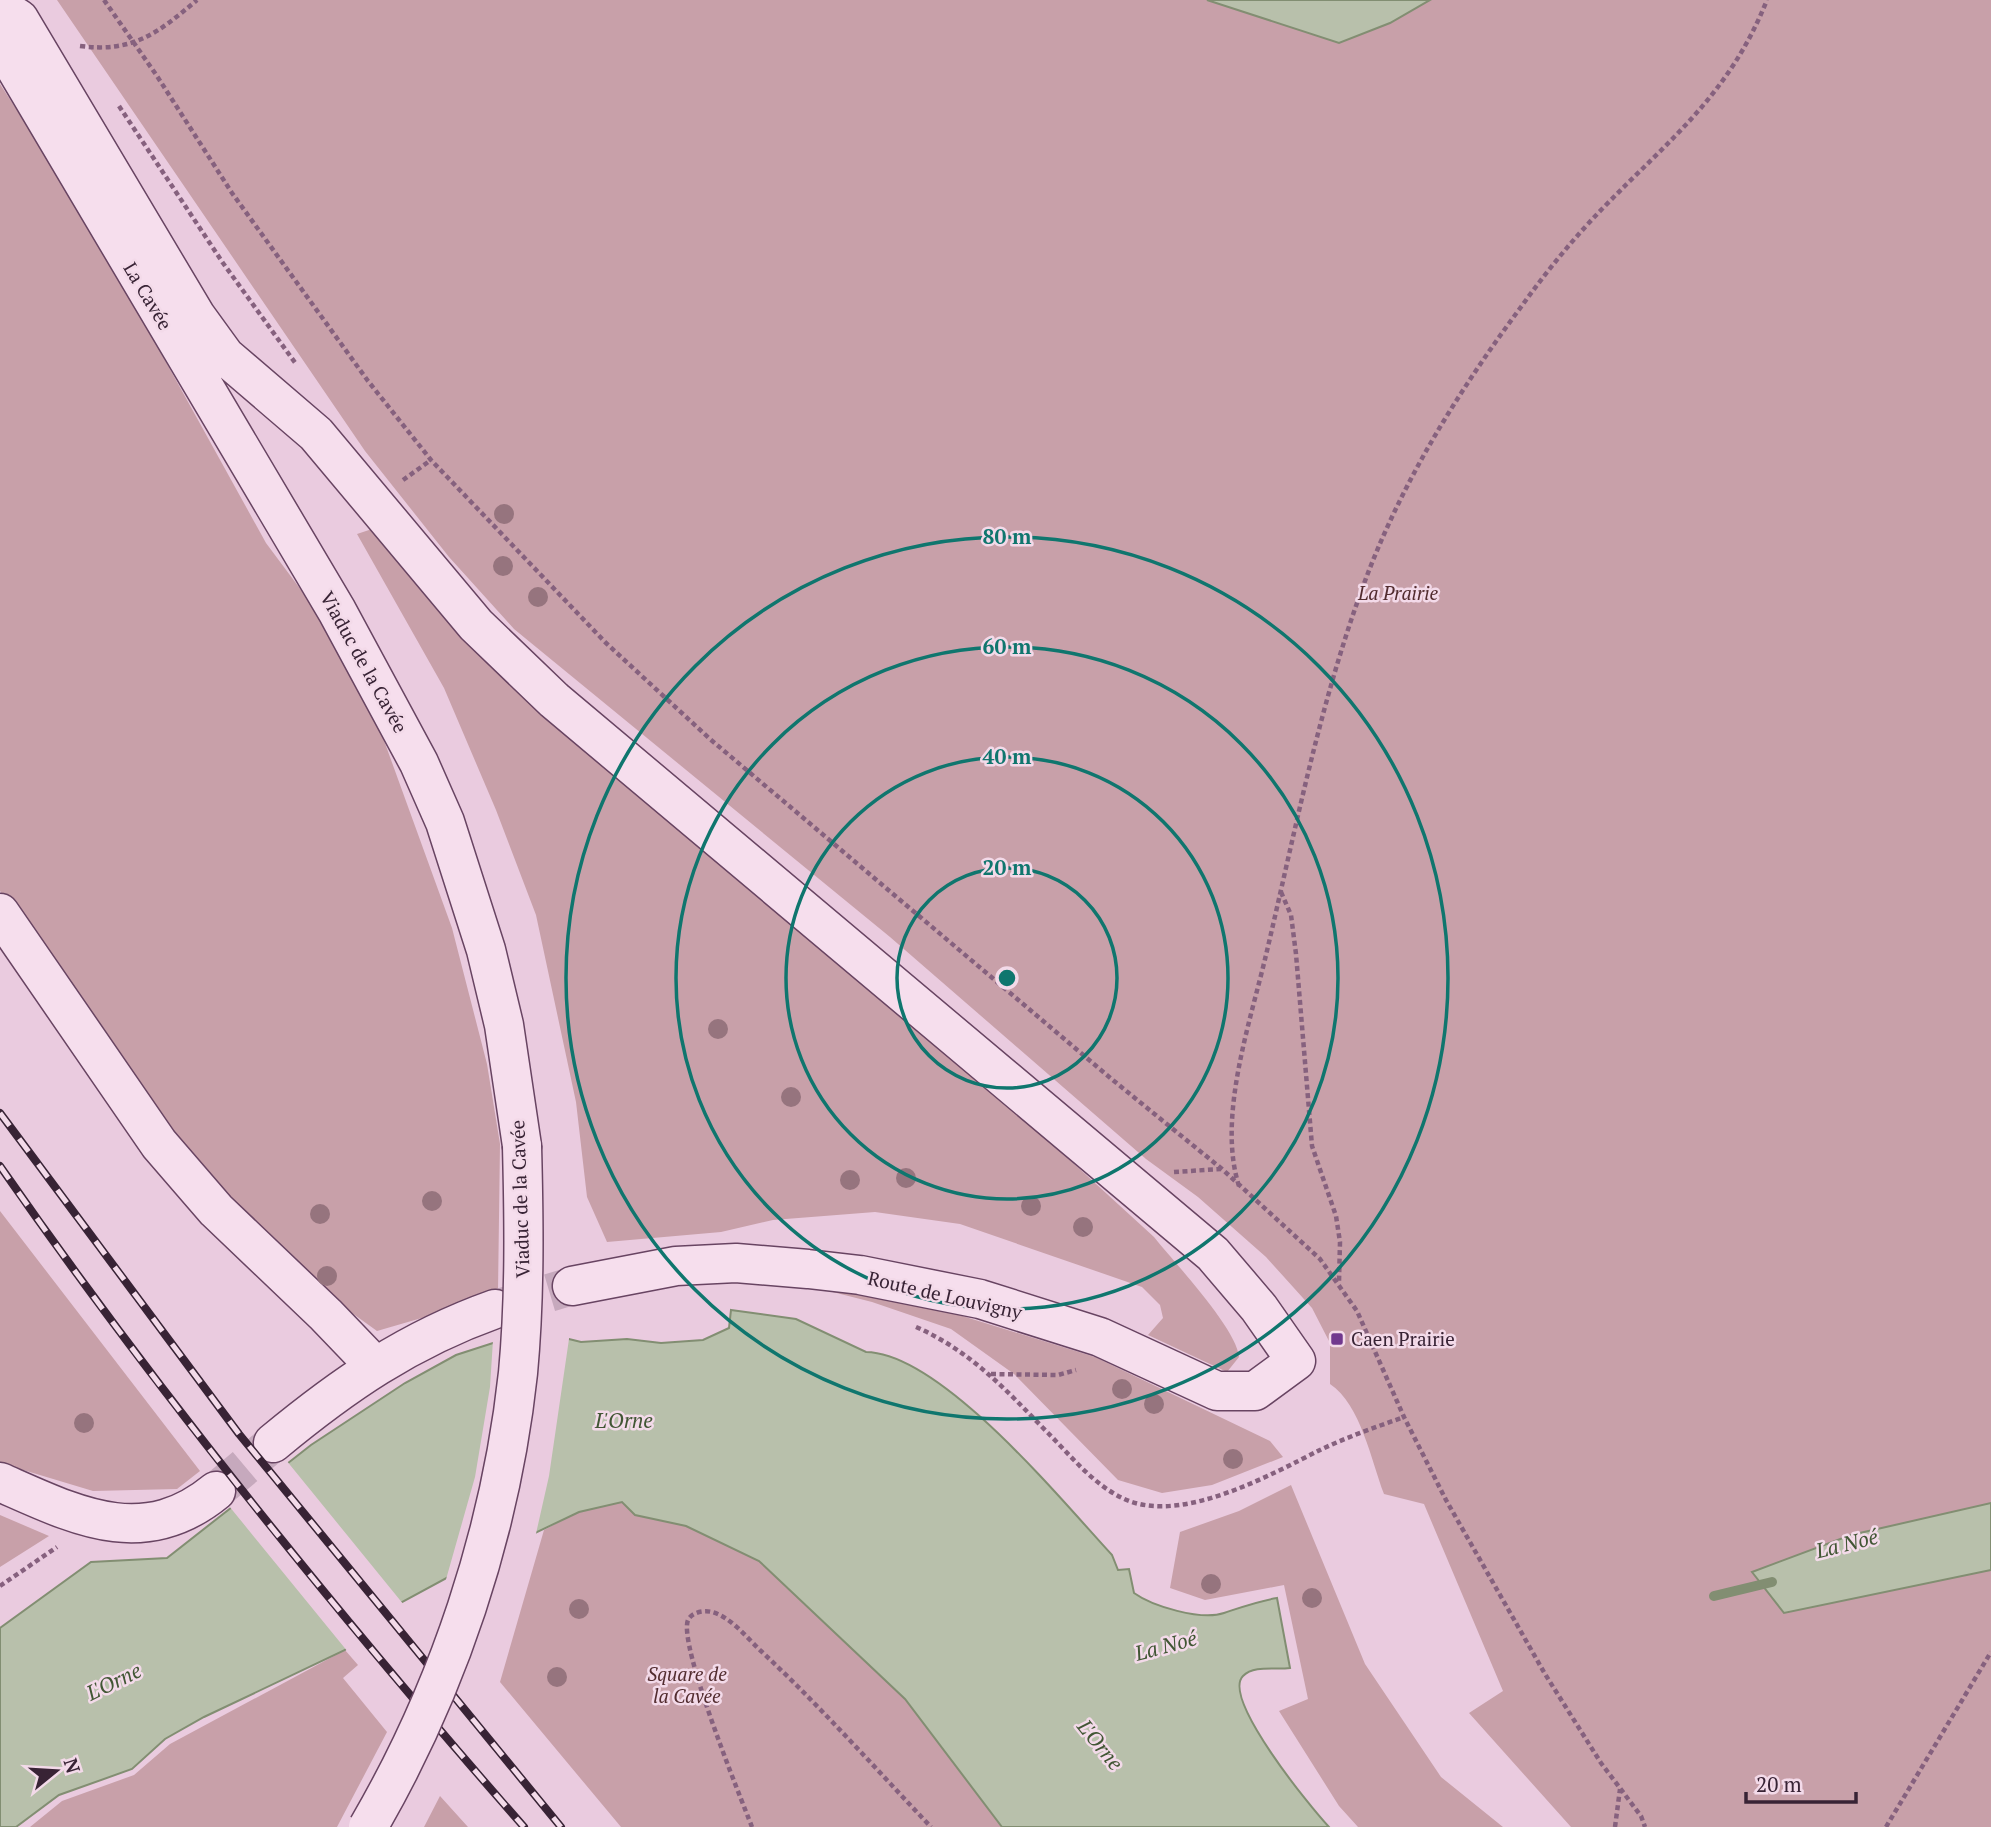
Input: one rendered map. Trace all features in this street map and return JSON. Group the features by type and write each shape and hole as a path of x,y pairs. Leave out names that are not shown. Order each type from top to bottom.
{"main road":[{"name":"Route de Louvigny","path":"0,7 19,19 196,316 225,356 316,434 475,625 554,700 1213,1254 1259,1308 1296,1361 1255,1391 1217,1391 1100,1337 980,1299 860,1275 736,1263 676,1266 572,1286"},
{"name":"La Cavée","path":"0,42 300,548"},
{"name":"Viaduc de la Cavée","path":"300,548 385,695 445,822 472,902 504,1025 522,1146 521,1315 517,1373 502,1470 483,1550 454,1643 419,1728 368,1827"},
{"path":"0,913 159,1144 216,1210 374,1365"},
{"path":"273,1443 374,1365 456,1323 495,1309"},
{"path":"0,1482 80,1516 118,1523 164,1519 184,1511 216,1491"}],"path":[{"path":"104,0 232,193 368,381 431,460 606,643 701,730 1114,1081 1222,1169 1292,1231 1339,1283 1371,1336 1404,1417 1462,1531 1545,1674 1645,1827"},
{"path":"135,44 170,23 197,0"},
{"path":"1240,1186 1231,1149 1235,1102 1281,891 1340,655 1354,612 1388,528 1436,432 1474,372 1565,250 1704,107 1744,48 1767,0"},
{"path":"78,46 86,57"},
{"path":"116,103 223,263 303,374"},
{"path":"392,488 431,460"},
{"path":"1281,891 1291,915 1296,954 1312,1146 1336,1216 1340,1242 1339,1283"},
{"path":"1166,1172 1222,1169"},
{"path":"908,1324 945,1340 990,1374 1095,1480 1108,1490 1144,1506 1177,1505 1248,1485 1318,1451 1404,1417"},
{"path":"990,1374 1058,1375 1130,1351"},
{"path":"0,1586 69,1539"},
{"path":"752,1827 689,1645 688,1623 691,1617 700,1612 714,1613 733,1625 783,1672 931,1827"},
{"path":"1886,1827 1991,1652"},
{"path":"1615,1827 1620,1788"}],"green space":[{"name":"La Prairie","path":"57,0 1991,0 1991,1827 1571,1827 1469,1713 1503,1691 1424,1504 1384,1494 1357,1419 1341,1393 1330,1384 1330,1343 1312,1308 1266,1257 1198,1197 1146,1159 890,937 514,629 449,557 365,451"},
{"path":"0,84 46,155 161,353 266,543 307,598 378,724 452,928 487,1064 500,1144 498,1291 456,1308 377,1331 327,1295 270,1244 133,1090 0,891"},
{"path":"378,527 1154,1237 1228,1330 1239,1357 1227,1372 1148,1335 1163,1318 1160,1305 1142,1287 960,1224 875,1212 773,1220 721,1232 607,1242 587,1197 576,1102 536,915 496,810 444,688 357,534"},
{"path":"0,1211 200,1471 177,1489 93,1491 0,1463"},
{"path":"813,1287 901,1297 1095,1357 1270,1441 1283,1457 1212,1485 1162,1493 1118,1480 1014,1374 951,1329 872,1302"},
{"path":"1291,1485 1365,1664 1441,1777 1503,1827 1358,1827 1339,1806 1279,1711 1308,1699 1284,1585 1205,1600 1170,1588 1180,1532 1239,1511"},
{"name":"Square de la Cavée","path":"622,1502 635,1515 686,1526 759,1561 905,1699 1002,1827 621,1827 500,1682 544,1530 579,1512"},
{"path":"0,1515 49,1536 0,1567"},
{"path":"345,1650 358,1665 343,1678 387,1732 337,1827 30,1827 62,1801 134,1775 170,1744"},
{"path":"440,1796 468,1827 424,1827"}],"water":[{"path":"1207,0 1430,0 1390,23 1339,43"},
{"name":"L'Orne","path":"731,1310 796,1319 866,1352 896,1359 929,1377 964,1402 1032,1467 1112,1555 1118,1570 1129,1569 1134,1593 1142,1598 1177,1611 1214,1615 1277,1598 1290,1668 1253,1670 1243,1676 1240,1688 1245,1706 1271,1753 1329,1827 1002,1827 905,1699 759,1561 686,1526 635,1515 622,1502 579,1512 489,1555 402,1602 345,1650 204,1717 165,1739 132,1769 59,1795 16,1827 0,1827 0,1628 91,1562 167,1558 311,1445 405,1383 456,1355 493,1343 569,1339 581,1342 627,1339 661,1343 703,1340 729,1328"},
{"path":"1991,1503 1991,1570 1784,1613 1752,1572 1851,1535"}],"pier":[{"path":"551,1330 569,1336 569,1339 549,1476 535,1538 445,1583 475,1477 490,1387 493,1340"},
{"path":"286,1460 404,1605 348,1652 229,1506"}],"waterway":[{"name":"La Noé","path":"1714,1596 1772,1582"}],"tunnel":[{"path":"495,1309 572,1286"},
{"path":"216,1491 273,1443"}],"railway":[{"path":"0,1113 239,1434 561,1827"},
{"path":"0,1166 187,1421 319,1586 524,1827"}],"place":[{"name":"Caen Prairie","path":"1337,1339"}]}
